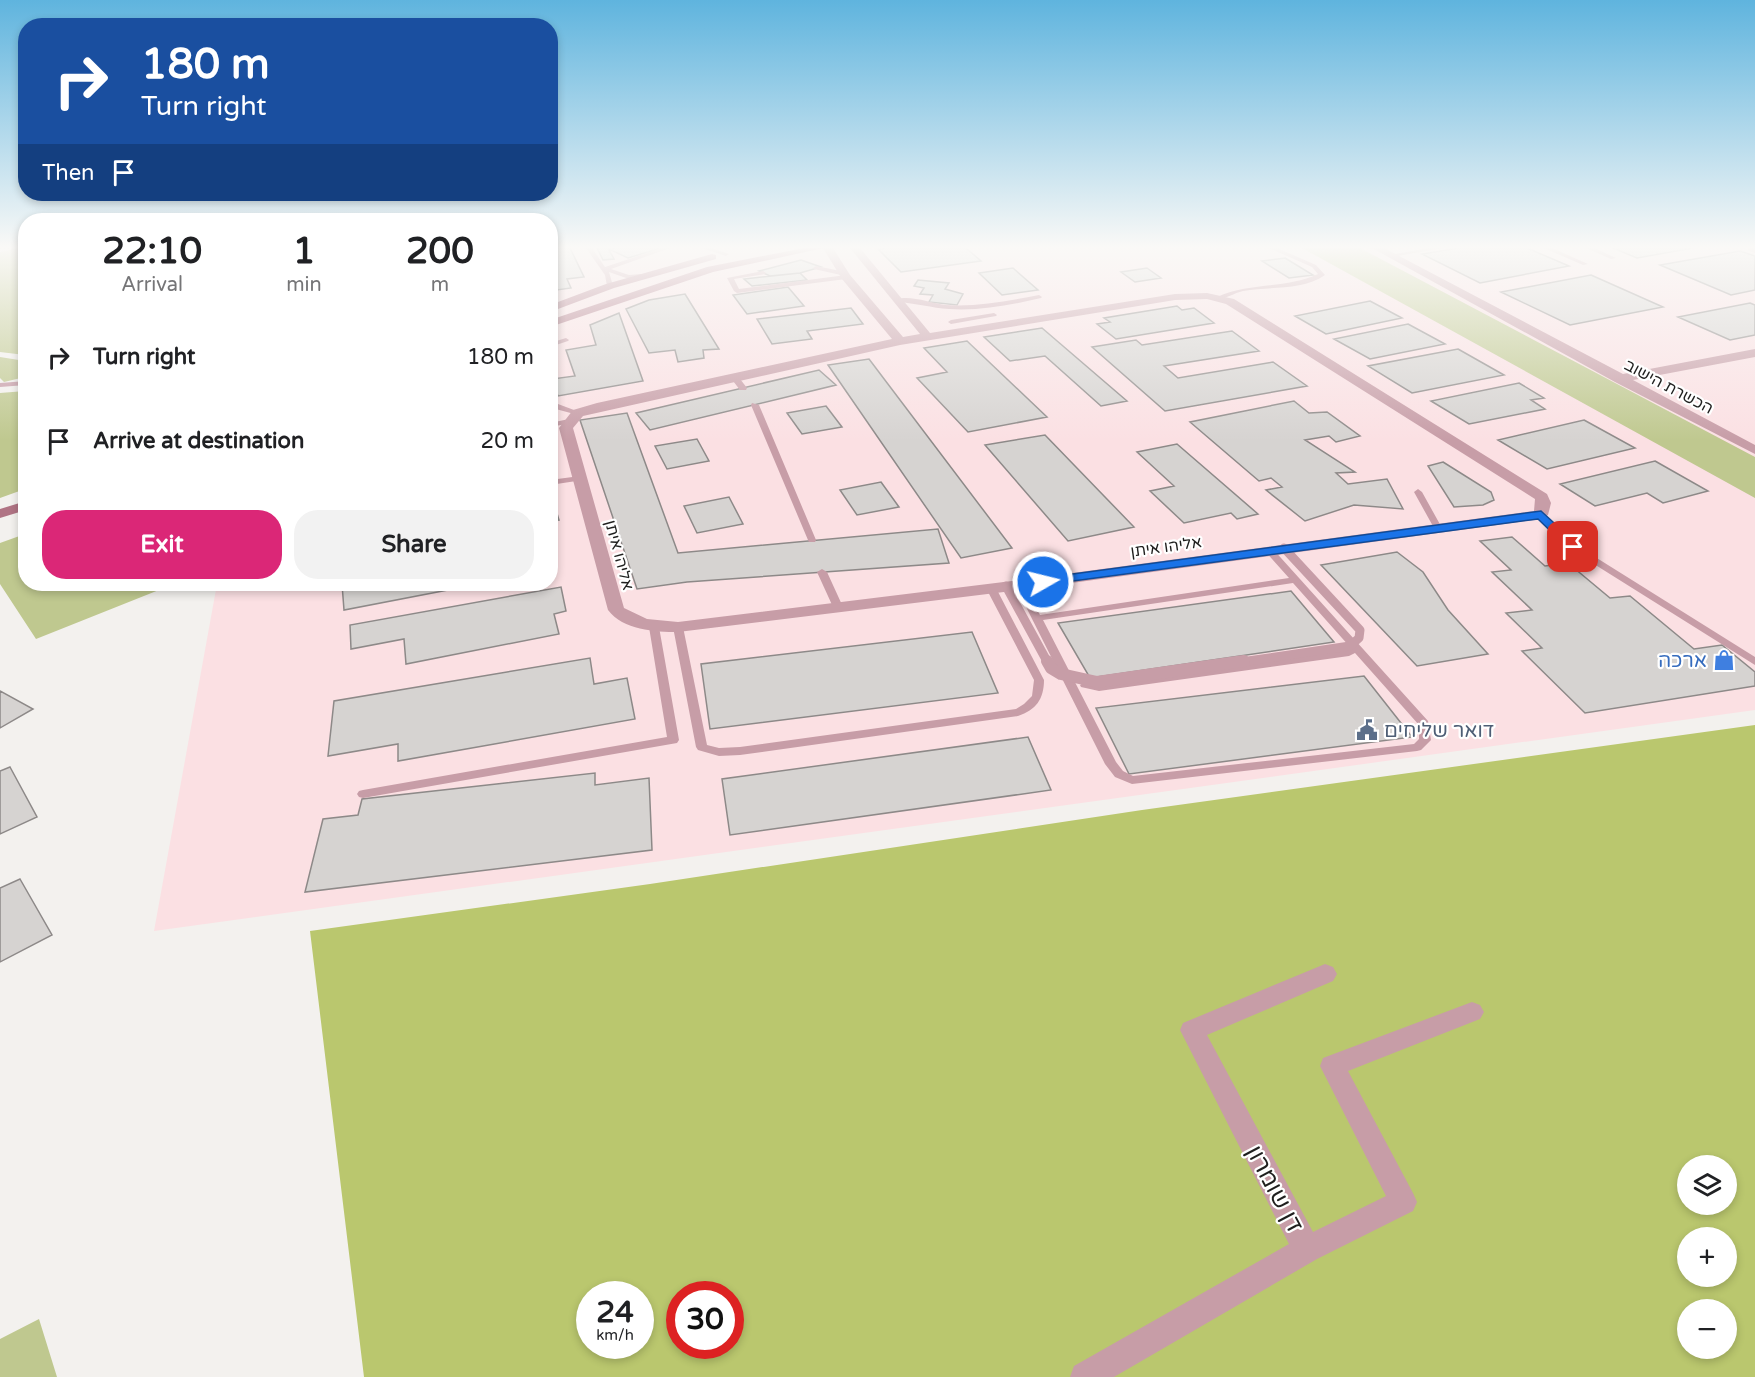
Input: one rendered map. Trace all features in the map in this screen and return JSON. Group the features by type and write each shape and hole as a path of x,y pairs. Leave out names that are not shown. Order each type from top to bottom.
{"main road":[{"path":"558,321 584,312"},
{"path":"0,514 18,508"},
{"path":"0,527 18,521"}],"street":[{"path":"876,312 900,341"},
{"path":"908,312 927,336"},
{"path":"574,417 602,406 738,382 900,341 1075,312"},
{"path":"1248,312 1542,497 1544,502 1541,515"},
{"name":"הכשרת הישוב","path":"1496,312 1755,450"},
{"path":"1619,379 1755,353"},
{"name":"אליהו איתן","path":"574,417 566,428 616,610 626,617 654,627 678,627 1013,586 1541,515"},
{"name":"דן שומרון","path":"1085,1377 1307,1250 1192,1030 1325,974"},
{"path":"1307,1250 1403,1202 1332,1066 1472,1012"}],"lane":[{"path":"991,312 1004,324"},
{"path":"951,322 994,315"},
{"path":"558,342 566,340"},
{"path":"0,385 18,384"},
{"path":"755,405 812,540"},
{"path":"558,408 574,417"},
{"path":"558,422 574,417"},
{"path":"558,482 580,478"},
{"path":"1418,492 1438,528"},
{"path":"1541,515 1573,547 1755,662"},
{"path":"1013,586 1037,618 1111,764 1119,774 1132,780 1417,747 1425,740 1424,724 1295,580 1276,550"},
{"path":"1013,586 1051,668 1059,675 1081,680 1097,682 1350,646 1359,638 1360,630 1276,550"},
{"path":"822,572 838,607"},
{"path":"1037,618 1295,580"},
{"path":"678,627 702,747 719,752 740,751 1018,712 1034,704 1040,692 1039,680 991,588"},
{"path":"363,794 673,740 654,627"},
{"path":"1066,676 1079,683 1099,688 1349,653 1356,648"}],"shaded area":[{"path":"558,312 1755,312 1755,710 154,931 216,591 558,591"}],"green space":[{"path":"0,312 18,312 18,354 0,352"},
{"path":"1418,312 1481,312 1755,457 1755,498"},
{"path":"0,357 18,360 18,379 4,382 0,378"},
{"path":"18,392 18,492 0,498 0,393"},
{"path":"18,537 18,591 156,591 36,639 0,584 0,543"},
{"path":"1755,725 1755,1377 364,1377 310,931 650,884 1142,810"},
{"path":"39,1319 57,1377 0,1377 0,1339"}],"building":[{"path":"628,312 696,312 719,349 703,350 704,358 678,362 675,350 649,353"},
{"path":"815,312 854,312 863,324 807,331 812,339 772,344 757,319"},
{"path":"1139,312 1200,312 1214,323 1116,339 1097,324 1110,322 1104,318"},
{"path":"1314,312 1391,312 1402,318 1326,334 1295,316"},
{"path":"1543,312 1636,312 1570,325"},
{"path":"1702,312 1755,312 1755,335 1730,340 1678,317"},
{"path":"619,313 643,381 558,396 558,378 575,376 566,350 596,345 590,325"},
{"path":"1408,324 1445,344 1370,359 1334,339"},
{"path":"1042,328 1127,401 1101,406 1045,356 1010,361 984,337"},
{"path":"1232,331 1259,351 1164,366 1178,378 1273,362 1307,386 1165,411 1092,347 1136,340 1142,345"},
{"path":"967,341 1047,417 968,432 917,378 947,372 924,348"},
{"path":"1458,349 1504,375 1412,393 1368,366"},
{"path":"869,359 1012,548 961,558 828,365"},
{"path":"819,370 836,385 650,430 636,413"},
{"path":"1519,383 1544,398 1531,400 1545,409 1469,424 1431,401"},
{"path":"1294,401 1309,413 1327,412 1360,436 1336,442 1329,436 1305,440 1355,472 1336,473 1348,484 1387,479 1403,509 1354,505 1305,521 1266,490 1282,487 1271,478 1259,481 1190,422"},
{"path":"826,406 842,427 802,434 787,413"},
{"path":"627,413 678,553 938,529 949,563 687,582 637,589 580,420"},
{"path":"1584,420 1635,448 1547,469 1498,440"},
{"path":"1045,435 1134,527 1068,541 985,445"},
{"path":"697,439 709,461 667,469 655,446"},
{"path":"1177,444 1258,514 1237,519 1231,513 1184,523 1150,491 1174,486 1137,452"},
{"path":"1655,461 1708,491 1663,503 1647,493 1595,506 1560,484"},
{"path":"1443,462 1491,492 1494,500 1483,505 1454,507 1428,466"},
{"path":"881,482 899,507 857,515 840,490"},
{"path":"729,497 743,524 697,533 684,506"},
{"path":"1512,537 1545,566 1568,563 1610,598 1630,596 1694,649 1722,645 1755,672 1755,686 1585,713 1522,651 1542,648 1506,613 1532,610 1492,572 1511,570 1480,541"},
{"path":"1397,552 1423,572 1448,610 1488,654 1417,666 1321,565"},
{"path":"561,587 566,611 554,614 559,634 406,664 404,639 351,649 350,625 539,591 558,591 558,588"},
{"path":"343,591 443,591 344,610"},
{"path":"1291,591 1334,642 1090,678 1058,623"},
{"path":"972,632 998,693 710,729 701,664"},
{"path":"590,658 594,684 627,678 635,719 398,761 398,744 328,756 334,701"},
{"path":"1364,676 1412,737 1129,774 1096,708"},
{"path":"0,691 33,709 0,728"},
{"path":"1028,737 1051,790 730,835 722,779"},
{"path":"10,767 37,817 0,834 0,771"},
{"path":"595,773 595,785 649,778 652,850 305,892 323,819 358,815 362,799"},
{"path":"20,879 52,935 0,962 0,888"}],"place":[{"name":"ארכה","path":"1724,660"},
{"name":"דואר שליחים","path":"1367,730"}],"route":[{"path":"1043,582 1541,515 1573,547"}]}
